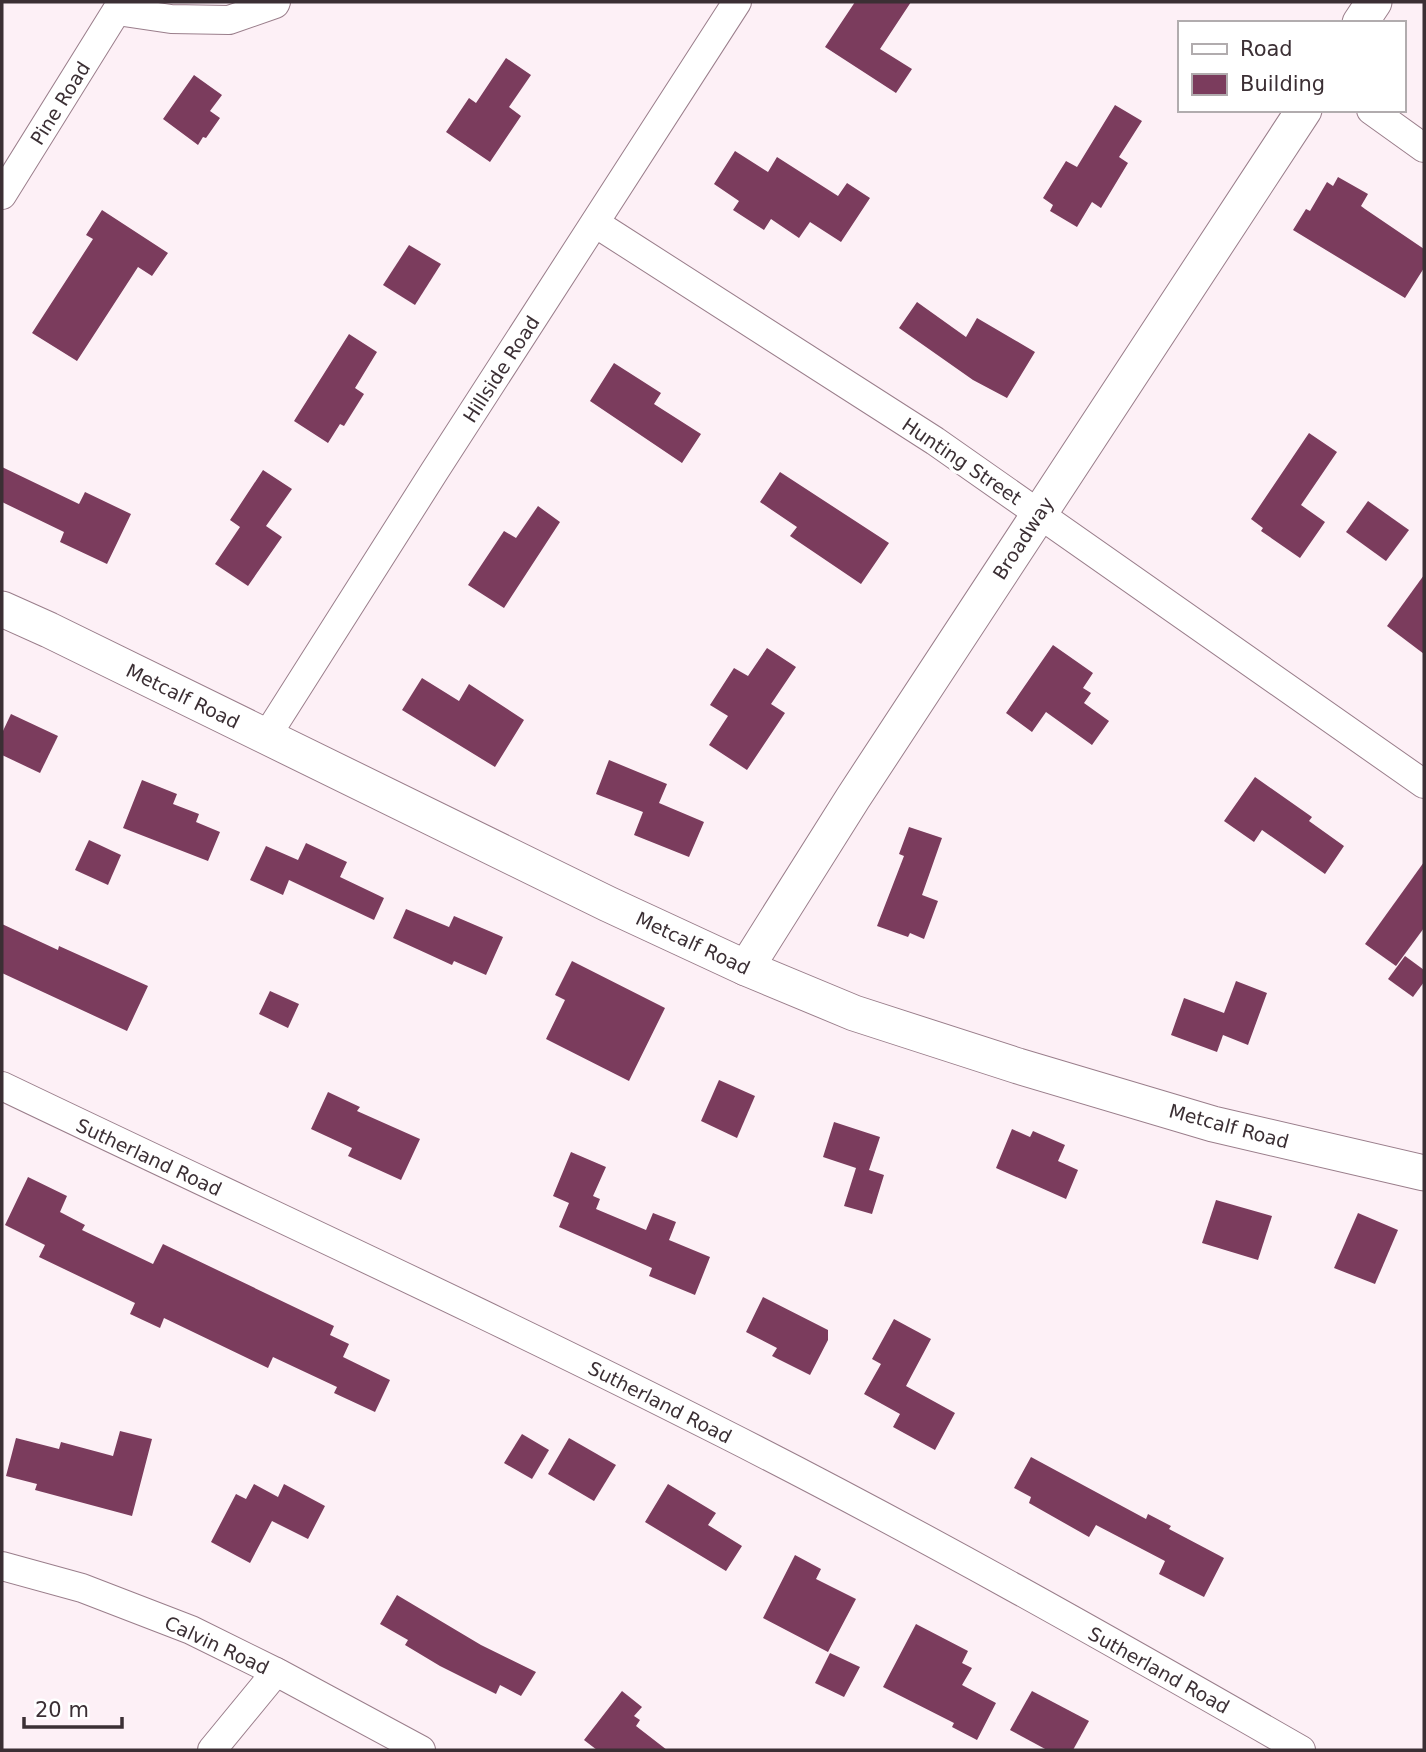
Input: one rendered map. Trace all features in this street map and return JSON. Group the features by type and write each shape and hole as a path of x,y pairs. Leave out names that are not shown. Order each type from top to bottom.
{"street":[{"name":"Pine Road","path":"2,195 120,6 172,19 229,20 276,2"},
{"name":"Hillside Road","path":"266,737 737,2"},
{"path":"1361,21 1374,2"},
{"name":"Broadway","path":"746,968 1303,112"},
{"path":"1374,112 1424,148"},
{"name":"Hunting Street","path":"595,223 935,441 1424,784"},
{"name":"Metcalf Road","path":"2,609 583,892 746,968 854,1013 1018,1066 1213,1124 1424,1173"},
{"name":"Sutherland Road","path":"2,1086 531,1338 725,1434 955,1557 1301,1750"},
{"name":"Calvin Road","path":"2,1566 82,1588 191,1630 421,1750"},
{"path":"212,1750 276,1672"}],"building":[{"path":"855,2 911,2 880,49 912,69 896,93 825,47"},
{"path":"506,58 531,75 509,107 521,116 490,162 446,132 469,98 476,103"},
{"path":"194,75 222,95 210,111 220,118 198,145 163,119"},
{"path":"1115,105 1142,121 1119,157 1128,163 1101,208 1092,202 1077,227 1050,211 1053,205 1043,198 1066,161 1077,167"},
{"path":"735,151 768,172 777,157 838,196 847,183 870,198 841,242 810,222 799,238 771,219 764,230 733,210 739,201 714,184"},
{"path":"1338,177 1368,194 1361,206 1424,249 1424,268 1405,298 1293,230 1306,209 1310,211 1327,182 1333,186"},
{"path":"102,210 168,253 152,276 138,267 77,361 32,333 93,239 86,235"},
{"path":"409,245 441,264 415,305 383,285"},
{"path":"917,302 966,337 977,318 1035,352 1007,398 973,380 899,328"},
{"path":"349,334 377,352 355,388 364,394 344,426 340,424 328,443 294,421"},
{"path":"614,363 661,393 654,404 701,434 682,463 590,401"},
{"path":"1309,433 1337,452 1301,505 1325,522 1300,558 1261,531 1263,528 1251,519"},
{"path":"2,467 79,504 85,492 131,514 107,564 60,542 64,532 2,502"},
{"path":"263,470 292,489 266,526 282,537 248,586 215,564 240,527 230,520"},
{"path":"780,472 889,543 861,584 790,536 797,527 760,502"},
{"path":"1368,501 1409,530 1386,561 1346,532"},
{"path":"538,506 560,522 504,608 468,585 504,531 516,538"},
{"path":"1424,575 1424,654 1387,626"},
{"path":"1053,645 1093,673 1083,688 1091,693 1084,703 1109,721 1092,745 1046,712 1032,732 1006,713"},
{"path":"767,648 796,667 771,704 785,713 747,770 709,745 728,716 710,705 734,668 748,676"},
{"path":"422,678 459,701 469,684 524,720 495,767 402,710"},
{"path":"11,714 58,736 40,773 2,755 2,733"},
{"path":"609,760 667,784 659,803 704,822 689,857 634,835 643,812 596,794"},
{"path":"1255,777 1312,817 1309,821 1344,846 1325,874 1262,830 1254,842 1224,821"},
{"path":"142,780 177,794 173,804 199,814 196,822 220,832 208,861 123,828"},
{"path":"909,827 942,838 922,895 938,901 924,939 910,933 908,937 877,926 904,856 899,854"},
{"path":"89,840 121,855 108,885 75,870"},
{"path":"306,843 347,862 340,877 384,898 374,920 289,880 283,895 250,880 266,846 298,860"},
{"path":"1424,862 1424,928 1396,966 1365,944"},
{"path":"406,909 449,927 454,916 503,937 486,975 454,961 452,965 393,938"},
{"path":"2,924 148,986 127,1031 2,973"},
{"path":"1405,956 1424,970 1424,982 1413,997 1388,979"},
{"path":"572,961 665,1008 629,1081 546,1039 565,1000 555,995"},
{"path":"1236,981 1267,993 1248,1045 1223,1035 1217,1052 1171,1035 1184,998 1224,1013"},
{"path":"270,991 299,1004 288,1028 259,1014"},
{"path":"719,1080 755,1096 737,1138 701,1121"},
{"path":"328,1092 360,1107 357,1111 420,1139 401,1180 348,1156 352,1148 311,1129"},
{"path":"834,1122 880,1137 869,1170 884,1175 872,1214 844,1206 856,1168 823,1157"},
{"path":"1012,1129 1030,1137 1033,1131 1065,1145 1058,1161 1078,1170 1066,1199 996,1168"},
{"path":"571,1152 606,1167 593,1196 600,1199 596,1209 646,1230 653,1213 676,1222 669,1240 710,1257 695,1295 649,1276 652,1268 559,1227 569,1203 553,1196"},
{"path":"28,1177 67,1196 60,1212 85,1225 82,1230 153,1264 163,1244 334,1326 330,1335 349,1344 343,1357 390,1380 375,1412 334,1393 337,1387 273,1357 268,1368 164,1318 160,1328 130,1314 135,1303 39,1257 45,1245 5,1225"},
{"path":"1216,1200 1272,1216 1258,1260 1202,1243"},
{"path":"1358,1213 1398,1230 1375,1284 1334,1268"},
{"path":"763,1297 828,1330 828,1340 810,1375 772,1356 777,1348 746,1332"},
{"path":"894,1319 931,1339 906,1386 955,1413 935,1450 893,1427 900,1414 864,1394 881,1364 872,1359"},
{"path":"120,1431 152,1439 132,1516 35,1490 37,1484 6,1476 16,1438 59,1449 61,1442 113,1456"},
{"path":"522,1434 549,1450 532,1479 504,1463"},
{"path":"569,1438 616,1465 594,1501 548,1474"},
{"path":"1031,1457 1146,1519 1148,1514 1171,1526 1169,1529 1224,1558 1204,1597 1159,1574 1165,1561 1096,1525 1089,1537 1029,1503 1031,1497 1014,1488"},
{"path":"254,1484 278,1497 284,1484 325,1506 308,1539 272,1521 250,1563 211,1542 236,1494 246,1499"},
{"path":"668,1484 716,1513 708,1525 742,1546 726,1571 645,1522"},
{"path":"795,1555 821,1569 816,1579 856,1599 828,1652 763,1618"},
{"path":"397,1595 481,1645 536,1672 521,1696 500,1685 496,1694 405,1645 408,1640 380,1624"},
{"path":"916,1624 968,1651 962,1663 972,1668 962,1685 996,1703 977,1740 952,1727 954,1723 883,1687"},
{"path":"830,1653 860,1667 844,1697 815,1683"},
{"path":"622,1691 642,1707 634,1716 640,1720 636,1726 667,1750 597,1750 584,1740"},
{"path":"1032,1691 1089,1721 1073,1750 1047,1750 1010,1730"}]}
